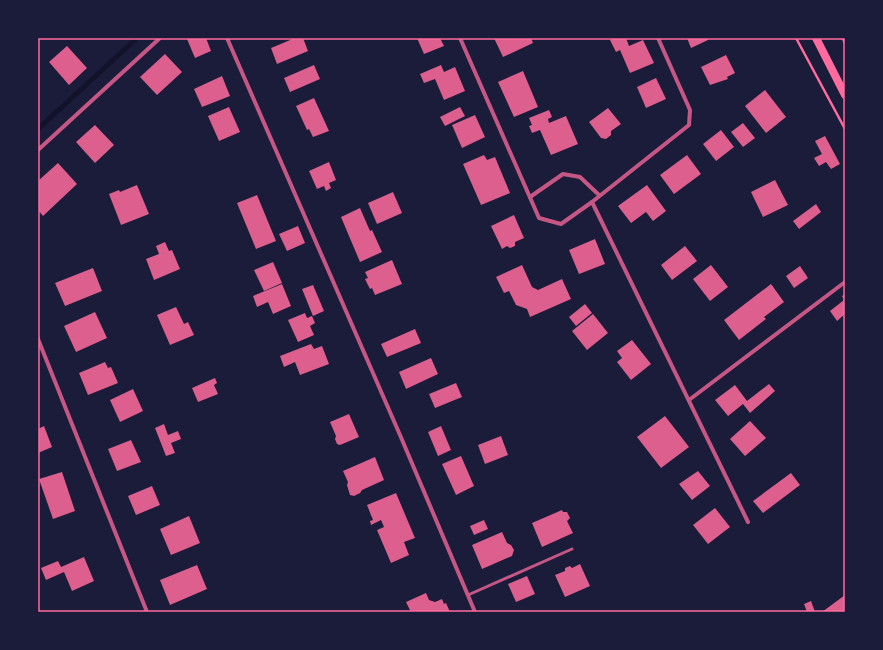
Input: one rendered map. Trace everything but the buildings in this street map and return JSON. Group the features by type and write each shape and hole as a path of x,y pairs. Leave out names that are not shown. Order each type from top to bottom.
{"main road":[{"path":"816,38 845,95"}],"street":[{"path":"38,150 160,38"},
{"path":"227,38 397,428 475,612"},
{"path":"460,38 539,218 561,224 592,202 688,125 690,110 658,38"},
{"path":"530,197 563,174 580,177 599,195"},
{"path":"592,202 748,522"},
{"path":"689,400 845,282"},
{"path":"38,339 147,612"}],"lane":[{"path":"468,595 572,549"}],"path":[{"path":"796,38 845,129"},
{"path":"843,38 845,44"}],"waterway":[{"path":"38,129 137,38"}]}
